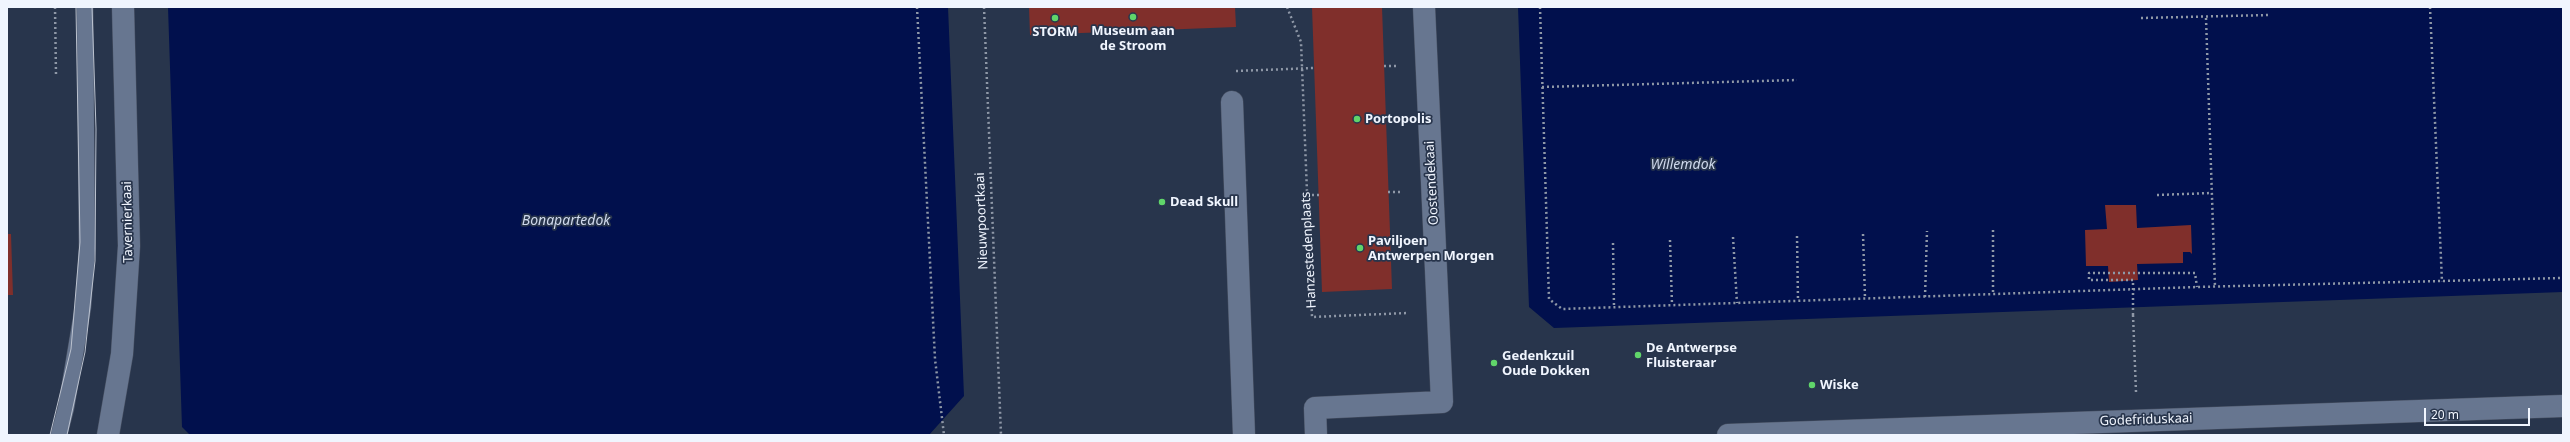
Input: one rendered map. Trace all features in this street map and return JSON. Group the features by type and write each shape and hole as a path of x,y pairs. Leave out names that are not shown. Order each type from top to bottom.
{"street":[{"name":"Tavernierkaai","path":"108,435 122,354 128,284 129,246 123,7"},
{"name":"Oostendekaai","path":"1424,7 1438,311"},
{"path":"1232,102 1244,435"},
{"path":"1316,435 1315,408 1442,402 1438,311"},
{"name":"Godefriduskaai","path":"1728,435 2563,406"}],"lane":[{"path":"59,435 66,408 83,307 87,248 85,7"}],"path":[{"path":"55,7 56,78"},
{"path":"917,7 935,359 944,435"},
{"name":"Nieuwpoortkaai","path":"984,7 1001,435"},
{"name":"Hanzestedenplaats","path":"1287,7 1301,42 1312,317 1438,311"},
{"path":"1540,7 1549,300 1562,309 2196,287 2563,278"},
{"path":"2430,7 2442,282"},
{"path":"2141,18 2269,15"},
{"path":"2206,18 2215,287"},
{"path":"1231,71 1314,68"},
{"path":"1542,87 1797,80"},
{"path":"2157,195 2211,194"},
{"path":"1307,195 1319,195"},
{"path":"1993,230 1993,294"},
{"path":"1925,296 1927,231"},
{"path":"1864,234 1865,298"},
{"path":"1797,236 1798,301"},
{"path":"1733,237 1737,303"},
{"path":"1670,240 1672,305"},
{"path":"1613,243 1614,307"},
{"path":"2137,420 2133,280 2090,280 2089,273 2195,273 2196,287"}],"water":[{"name":"Bonapartedok","path":"168,7 948,7 964,396 929,435 190,435 182,427"},
{"name":"Willemdok","path":"1518,7 2563,7 2563,292 1554,328 1529,307"}],"building":[{"name":"Museum aan de Stroom","path":"1029,7 1235,7 1236,27 1030,35"},
{"path":"1312,7 1382,7 1392,289 1322,292"},
{"path":"2105,205 2136,205 2137,228 2191,225 2192,254 2190,252 2183,252 2183,263 2137,264 2138,280 2109,282 2108,266 2086,266 2085,230 2107,229"},
{"path":"7,234 11,234 13,295 7,295"}],"tram line":[{"path":"50,435 71,349 80,242 76,7"},
{"path":"67,435 85,352 95,261 96,129 92,7"}],"place":[{"name":"Museum aan de Stroom","path":"1133,17"},
{"name":"STORM","path":"1055,18"},
{"name":"Portopolis","path":"1357,119"},
{"name":"Dead Skull","path":"1162,202"},
{"name":"Paviljoen Antwerpen Morgen","path":"1360,248"},
{"name":"De Antwerpse Fluisteraar","path":"1638,355"},
{"name":"Gedenkzuil Oude Dokken","path":"1494,363"},
{"name":"Wiske","path":"1812,385"}]}
